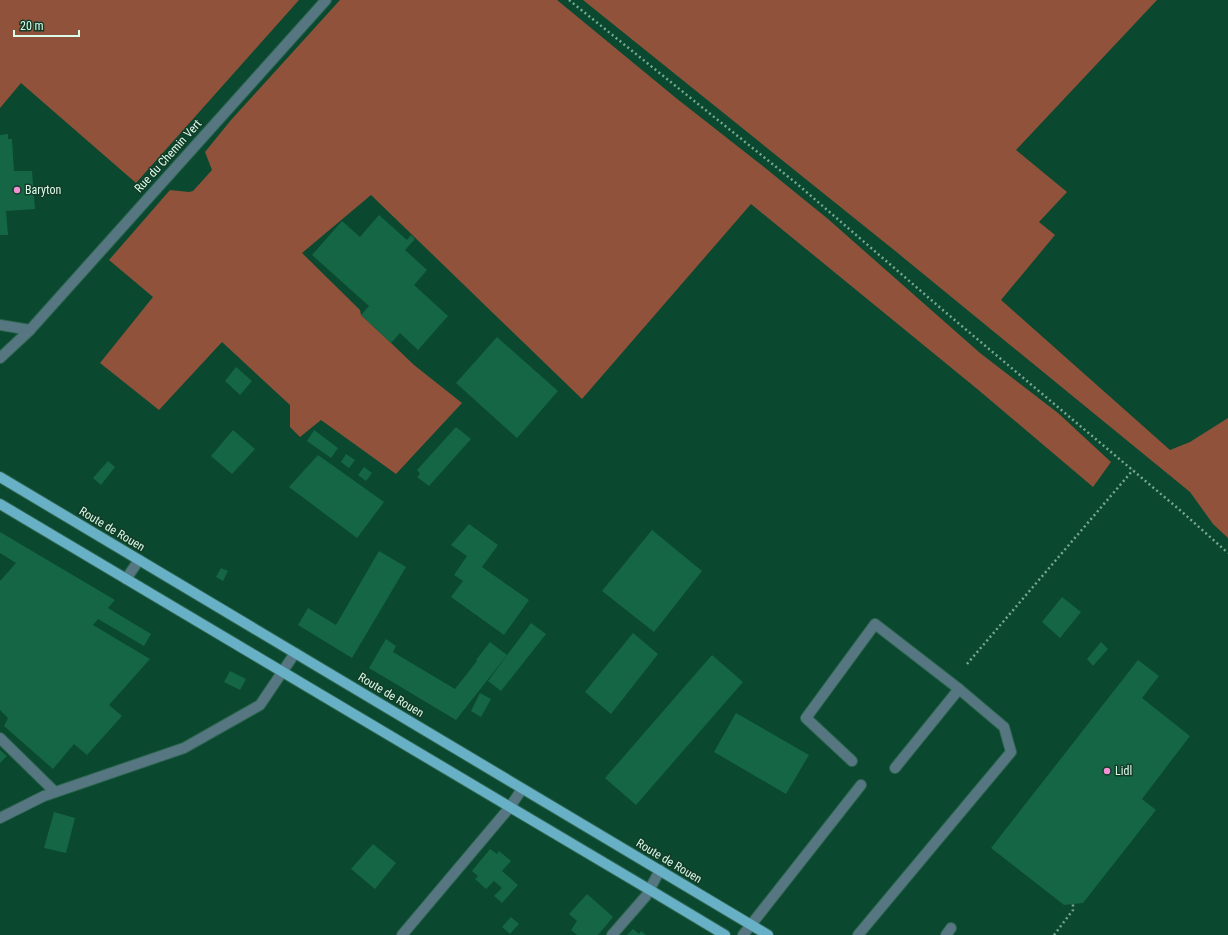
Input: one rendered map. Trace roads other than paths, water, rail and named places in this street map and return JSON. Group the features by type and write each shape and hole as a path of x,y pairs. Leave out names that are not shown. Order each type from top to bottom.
{"main road":[{"name":"Route de Rouen","path":"0,477 768,935"},
{"path":"0,504 725,935"}],"street":[{"name":"Rue du Chemin Vert","path":"0,358 30,330 326,0"},
{"path":"0,325 30,330"},
{"path":"126,579 139,560"},
{"path":"852,761 806,718 875,624 959,689 1004,727 1011,752 858,935"},
{"path":"0,818 44,796 184,748 260,705 295,653"},
{"path":"895,768 959,689"},
{"path":"0,738 55,792"},
{"path":"743,935 861,785"},
{"path":"402,935 510,807 522,788"},
{"path":"612,935 650,890 660,870"}],"place":[{"name":"Baryton","path":"17,190"},
{"name":"Lidl","path":"1107,771"}]}
